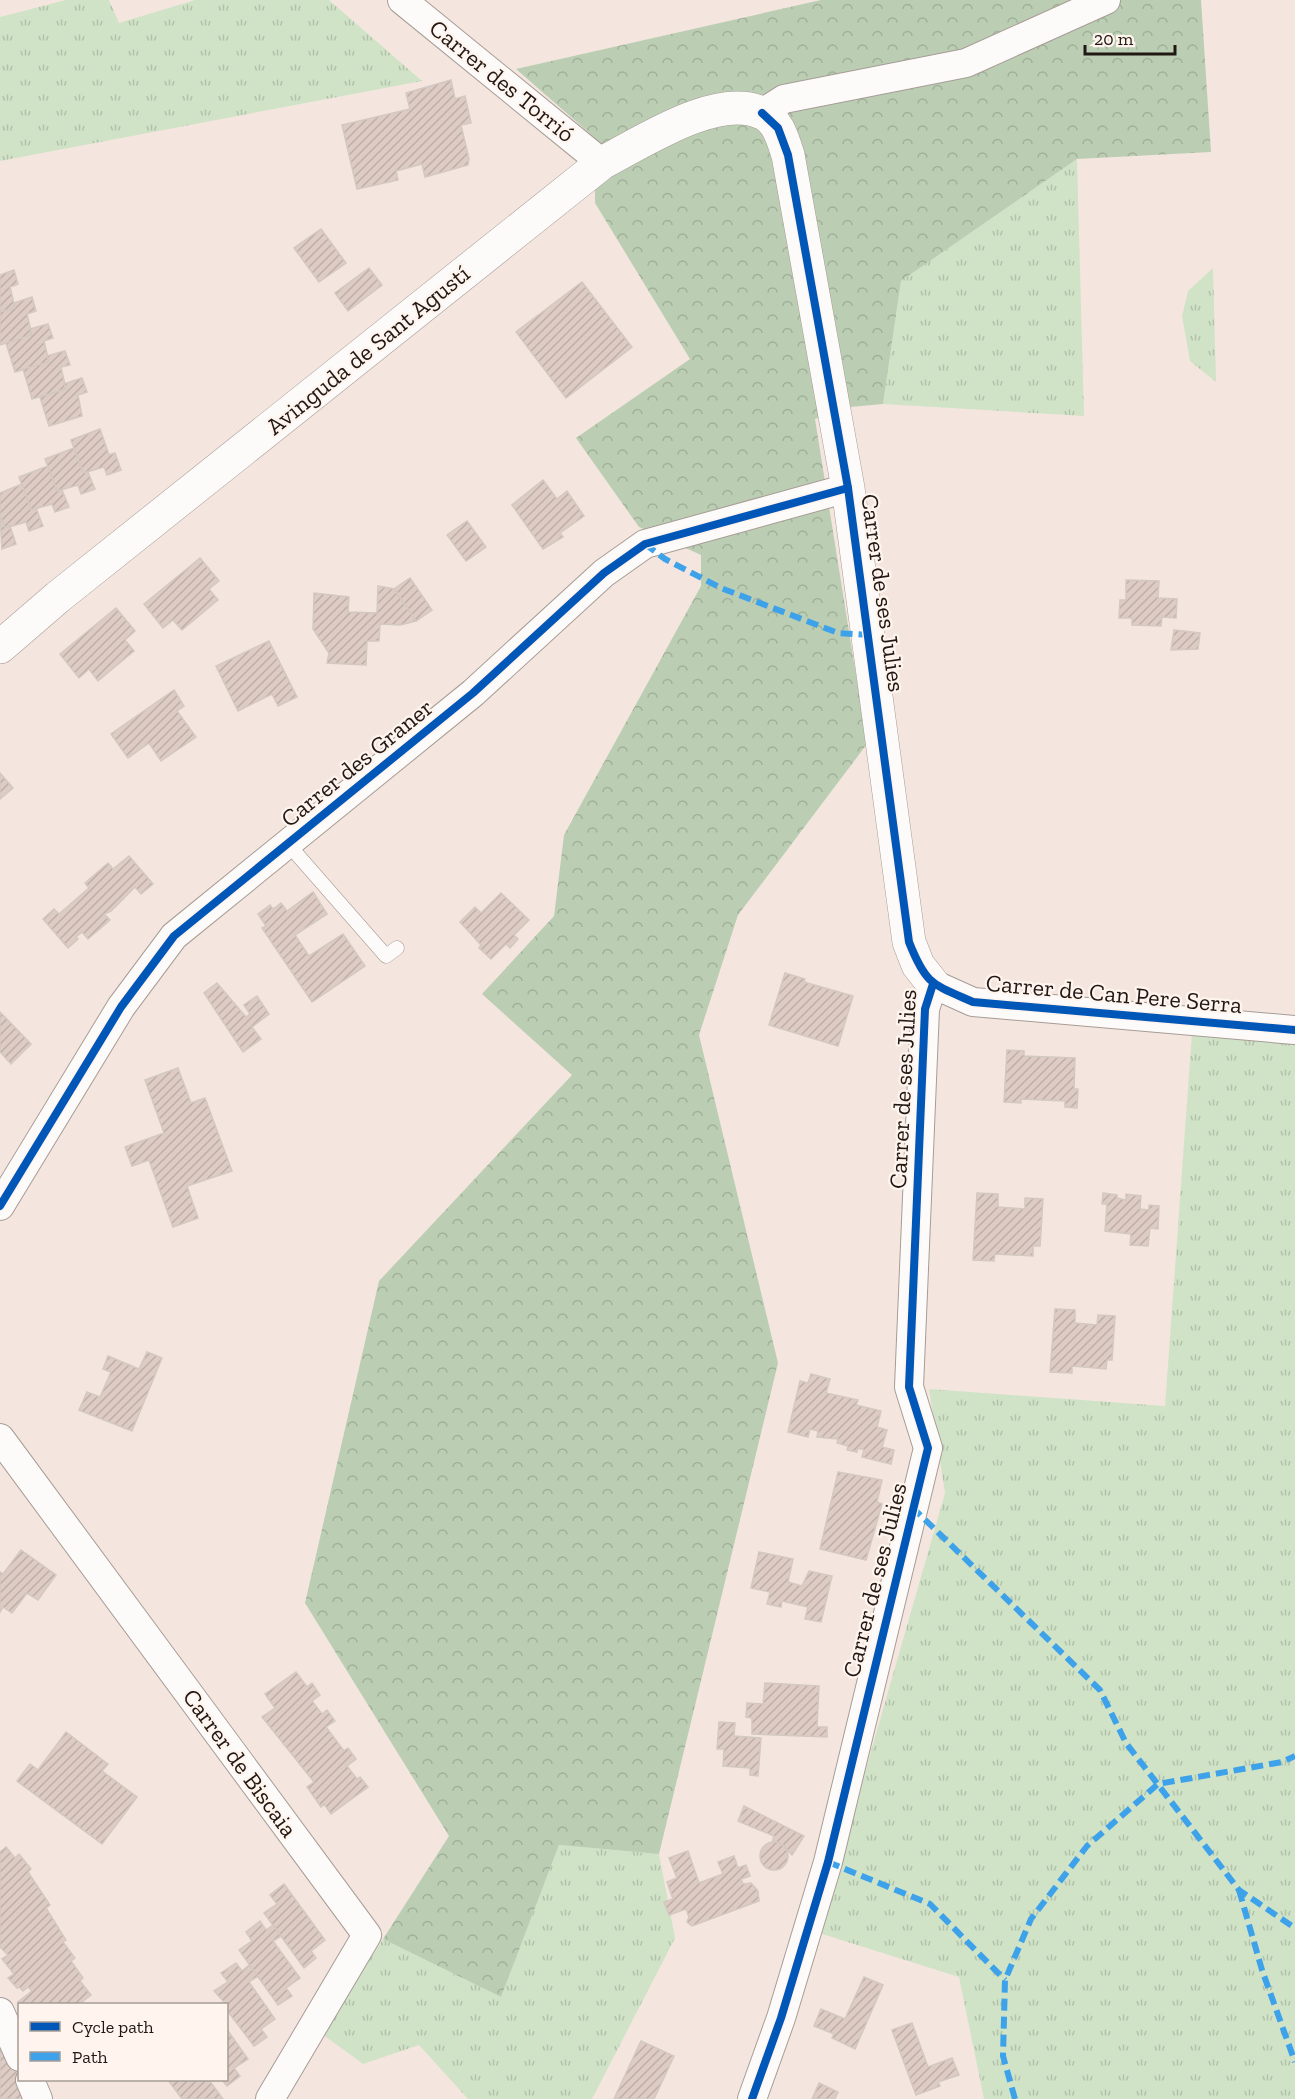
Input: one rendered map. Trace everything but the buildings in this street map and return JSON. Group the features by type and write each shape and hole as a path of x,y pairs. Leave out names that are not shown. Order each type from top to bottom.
{"street":[{"name":"Carrer des Torrió","path":"402,0 603,163"},
{"path":"762,113 784,99 966,63 1106,0"},
{"name":"Avinguda de Sant Agustí","path":"0,647 58,597 603,163 687,119 732,108 762,113"},
{"name":"Carrer de ses Julies","path":"752,2099 781,2018 828,1862 928,1448 909,1387 925,1009 933,984 918,965 909,942 848,488 788,155 778,128 762,113"},
{"name":"Carrer des Graner","path":"0,1206 121,1007 174,936 473,693 604,573 645,544 848,488"},
{"name":"Carrer de Can Pere Serra","path":"933,984 974,1002 1295,1030"},
{"name":"Carrer de Biscaia","path":"0,1438 367,1935 270,2099"},
{"path":"0,2012 18,2052"},
{"path":"31,2081 38,2099"}],"lane":[{"path":"288,844 386,956 397,948"}],"green space":[{"path":"66,0 109,0 119,23 195,0 329,0 422,81 0,161 0,17"},
{"path":"821,0 1201,0 1211,152 1077,159 901,281 883,404 850,407 815,419 867,744 738,915 699,1035 778,1363 659,1854 559,1845 501,1997 383,1939 449,1836 305,1603 379,1281 572,1075 482,994 554,916 564,835 701,586 701,555 639,527 576,438 690,359 595,203 595,138 516,69"},
{"path":"1077,159 1084,416 883,404 901,281"},
{"path":"1213,268 1216,382 1190,361 1182,316 1188,291"},
{"path":"1192,1033 1295,1043 1295,2099 984,2099 959,1977 819,1933 945,1493 929,1389 1165,1406"},
{"path":"559,1845 659,1854 675,1938 592,2099 468,2099 419,2045 363,2064 322,2034 383,1939 501,1997"}],"marked path":[{"path":"645,544 665,559 721,588 838,633 870,635"},
{"path":"912,1507 1100,1690 1126,1743 1239,1890 1295,1928"},
{"path":"1015,2099 1003,2056 1005,1980 1031,1919 1087,1846 1158,1784 1282,1762 1295,1756"},
{"path":"828,1862 930,1904 1005,1980"},
{"path":"1239,1890 1262,1970 1295,2062"}],"cycle path":[{"path":"762,113 778,128 788,155 848,488 909,942 920,967 939,986 973,1002 1295,1030"},
{"path":"0,1206 121,1007 174,936 473,693 604,573 645,544 848,488"},
{"path":"752,2099 781,2018 828,1862 928,1448 909,1387 925,1009 933,984"}]}
